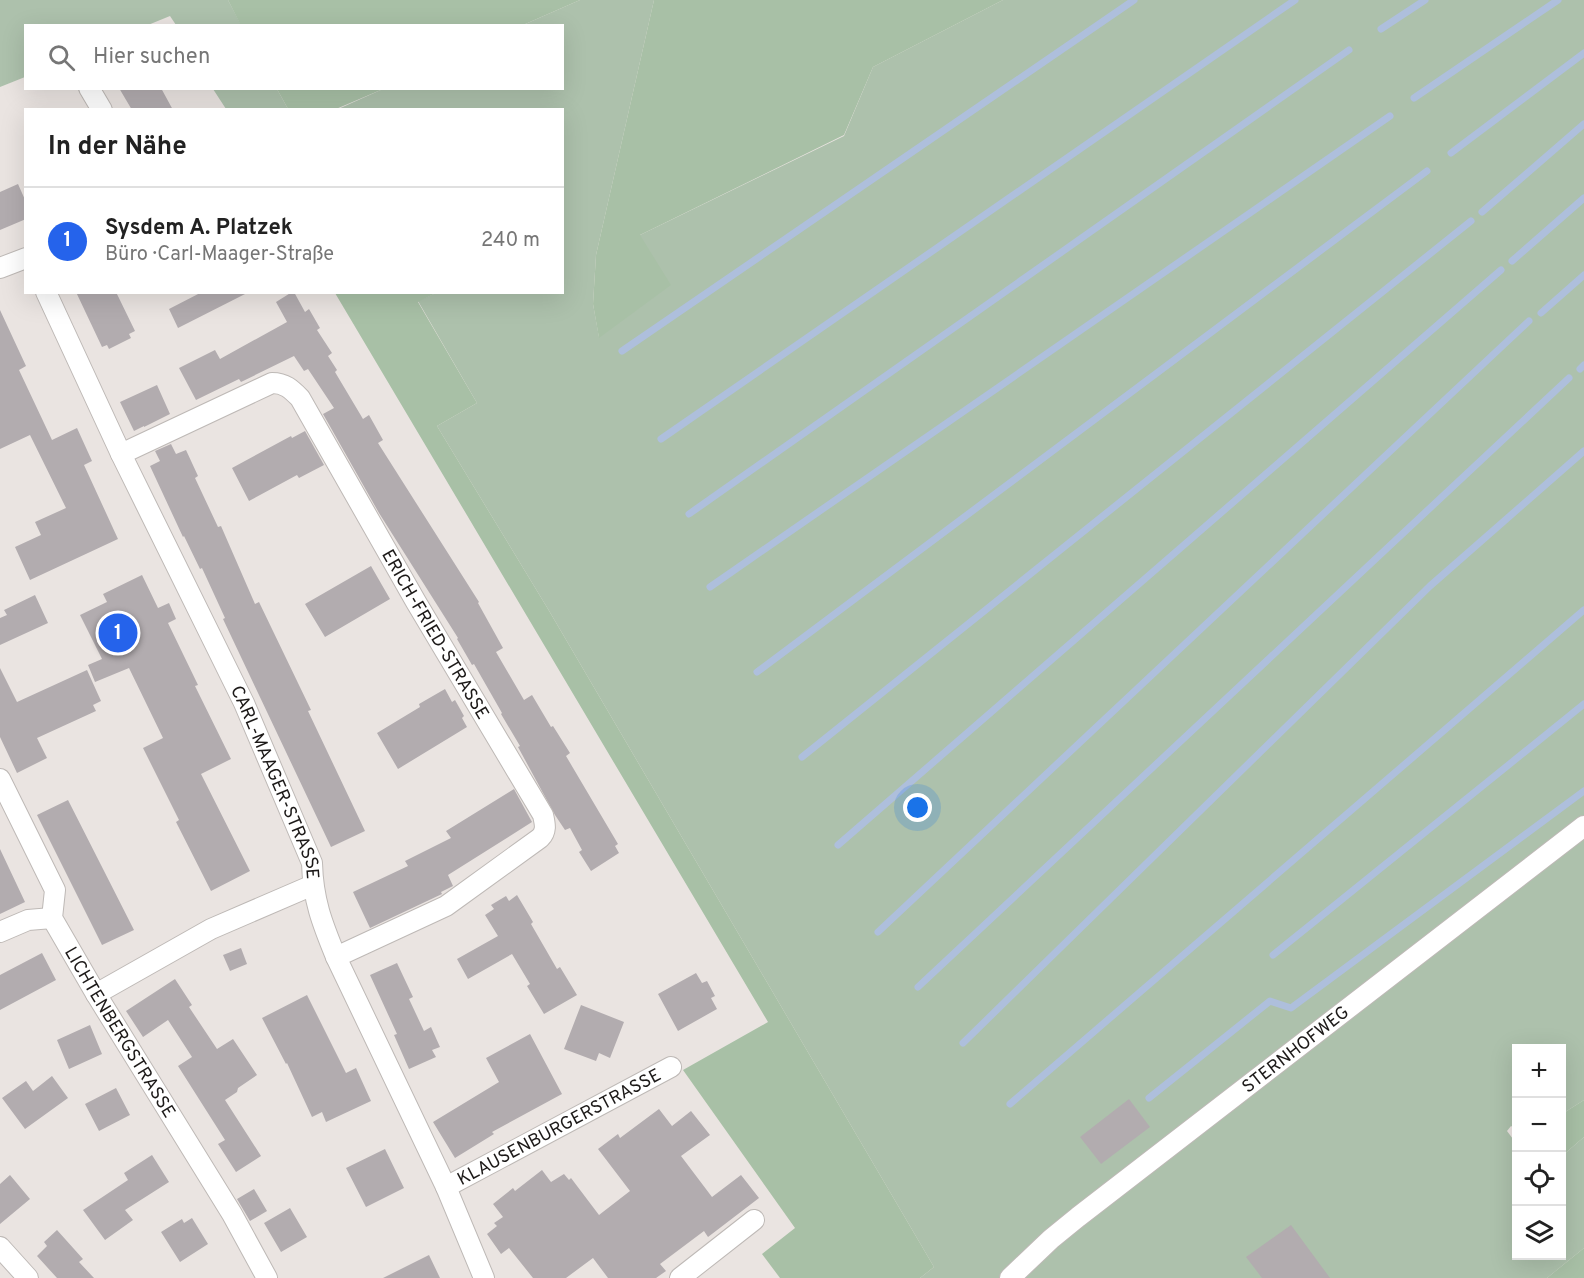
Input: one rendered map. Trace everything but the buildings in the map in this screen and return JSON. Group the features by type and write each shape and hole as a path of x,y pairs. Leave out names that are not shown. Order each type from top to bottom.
{"street":[{"path":"90,90 101,108"},
{"path":"0,268 24,259"},
{"name":"CARL-MAAGER-STRASSE","path":"47,294 121,454 244,703 312,863 319,918 446,1187 484,1278"},
{"name":"ERICH-FRIED-STRASSE","path":"121,454 272,383 280,383 290,388 300,398 416,602 543,815 546,826 540,838 446,906 336,957"},
{"path":"0,779 55,890 52,918 28,920 0,932"},
{"name":"STERNHOFWEG","path":"1010,1278 1078,1217 1584,826"},
{"path":"96,994 211,929 313,885"},
{"name":"LICHTENBERGSTRASSE","path":"52,918 231,1214 267,1278"},
{"name":"KLAUSENBURGERSTRASSE","path":"446,1187 672,1067"},
{"path":"680,1278 754,1220"},
{"path":"0,1247 28,1278"}],"green space":[{"path":"0,0 228,0 240,24 175,24 170,16 150,24 24,24 24,77 0,87"},
{"path":"228,0 580,0 525,24 240,24"},
{"path":"580,0 654,0 596,255 593,304 599,337 640,235 844,136 873,67 1003,0 1584,0 1584,1100 1566,1111 1566,1044 1512,1044 1512,1127 1507,1131 1512,1138 1512,1260 1566,1260 1566,1153 1584,1137 1584,1248 1547,1278 920,1278 934,1267 548,609 437,426 477,403 418,301 434,294 564,294 564,108 340,108 381,90 564,90 564,24 525,24"},
{"path":"654,0 1003,0 873,67 844,135 640,235 671,285 599,338 593,304 596,255"},
{"path":"214,90 278,90 287,108 225,108"},
{"path":"278,90 381,90 338,108 287,108"},
{"path":"336,294 434,294 418,302 477,403 437,426 548,609 934,1267 920,1278 780,1278 762,1254 795,1228 683,1070 768,1022"},
{"path":"1584,1100 1584,1137 1566,1153 1566,1152 1566,1111"},
{"path":"1584,1248 1584,1278 1547,1278"}],"waterway":[{"path":"622,351 1134,0"},
{"path":"661,439 1295,0"},
{"path":"1381,29 1425,0"},
{"path":"1414,98 1558,0"},
{"path":"689,514 1349,50"},
{"path":"1451,153 1584,53"},
{"path":"710,587 1390,116"},
{"path":"1482,212 1584,124"},
{"path":"757,672 1427,171"},
{"path":"1512,261 1584,198"},
{"path":"802,757 1471,221"},
{"path":"838,845 1501,270"},
{"path":"1541,313 1584,275"},
{"path":"878,932 1529,321"},
{"path":"1580,369 1584,365"},
{"path":"918,987 1569,378"},
{"path":"963,1043 1430,586 1584,451"},
{"path":"1010,1104 1584,610"},
{"path":"1273,955 1584,704"},
{"path":"1149,1098 1270,1001 1291,1008 1584,791"}],"place":[{"name":"Sysdem A. Platzek","path":"118,633"}]}
